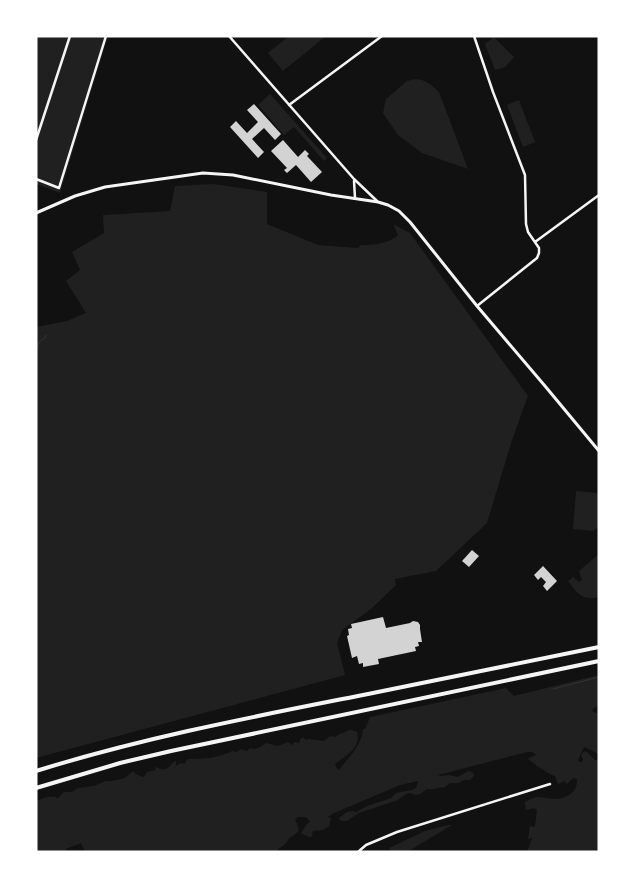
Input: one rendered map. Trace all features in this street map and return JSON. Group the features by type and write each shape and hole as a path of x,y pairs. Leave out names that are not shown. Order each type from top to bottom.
{"highway":[{"path":"36,771 168,735 599,647"},
{"path":"36,788 120,763 171,751 599,661"}],"street":[{"path":"36,140 70,36"},
{"path":"36,179 59,188 106,36"},
{"path":"229,36 346,171 378,202"},
{"path":"289,105 382,36"},
{"path":"474,36 525,175 526,224 528,232 539,248 537,258 477,306"},
{"path":"36,213 75,196 105,187 203,173 233,175 388,205 410,222 477,306 599,451"},
{"path":"354,179 355,198"},
{"path":"535,242 599,195"},
{"path":"358,852 366,845 397,832 550,784"}],"shaded area":[{"path":"36,36 108,36 60,193 36,184"},
{"path":"289,36 325,37 283,71 268,53"},
{"path":"494,37 514,57 505,67 495,70 485,44"},
{"path":"415,79 425,81 439,92 468,169 422,153 398,135 383,113 386,99 407,81"},
{"path":"270,94 327,158 324,161 294,127 284,135 258,105"},
{"path":"519,100 535,142 523,147 507,105"},
{"path":"213,184 267,192 267,224 318,245 358,248 361,245 386,242 398,235 393,224 410,233 528,396 512,440 487,523 436,571 395,579 396,585 371,609 342,630 337,643 345,675 36,758 36,327 67,321 86,313 66,281 80,270 72,252 104,233 103,215 170,211 175,186"},
{"path":"576,491 597,493 599,495 599,527 593,531 573,529"},
{"path":"599,554 599,597 584,597 568,581 573,577 579,582 582,580 579,571"},
{"path":"599,675 599,706 592,711 599,714 599,754 584,747 578,760 583,762 581,756 586,751 595,760 599,761 599,852 527,852 532,838 528,839 530,826 535,827 537,810 534,808 526,810 525,802 536,797 556,799 564,797 574,790 577,779 573,778 567,784 564,781 558,784 555,776 528,759 536,755 533,752 527,752 438,775 458,777 468,771 474,774 470,780 450,783 444,788 427,789 416,795 406,794 398,800 359,813 347,821 340,820 339,818 347,812 356,812 391,798 396,793 416,788 418,781 400,785 332,814 328,817 331,818 329,826 323,830 313,831 311,838 301,833 310,822 306,817 298,817 295,820 299,829 297,833 289,838 276,852 85,852 81,843 66,849 66,852 36,852 36,801 44,798 58,798 64,792 72,792 78,788 125,778 133,771 137,775 144,777 147,772 156,770 156,767 165,769 175,761 176,766 181,763 185,764 189,759 217,757 232,751 237,752 241,749 247,751 250,748 257,748 266,743 278,746 288,742 292,745 295,742 299,743 301,738 324,741 330,736 336,737 349,730 357,732 358,738 355,747 335,764 339,770 357,746 370,717 506,688 514,696"},
{"path":"452,825 407,852 391,852 389,848 425,831"}],"building":[{"path":"254,104 281,134 275,140 264,128 252,139 264,152 258,158 230,127 236,121 247,133 258,122 247,110"},
{"path":"283,140 298,157 305,150 309,154 307,156 322,172 311,182 296,165 287,173 284,170 287,168 271,151"},
{"path":"472,550 479,556 469,567 462,561"},
{"path":"543,566 557,581 547,591 543,586 546,582 541,577 538,580 534,575"},
{"path":"383,617 386,628 413,621 418,622 422,642 418,642 419,646 415,647 416,651 378,659 379,664 363,667 363,663 359,664 357,656 352,658 347,636 349,635 348,629 352,628 351,624"}],"waterway":[{"path":"36,353 39,342 46,335"},
{"path":"36,362 36,368"},
{"path":"553,689 599,677"}]}
